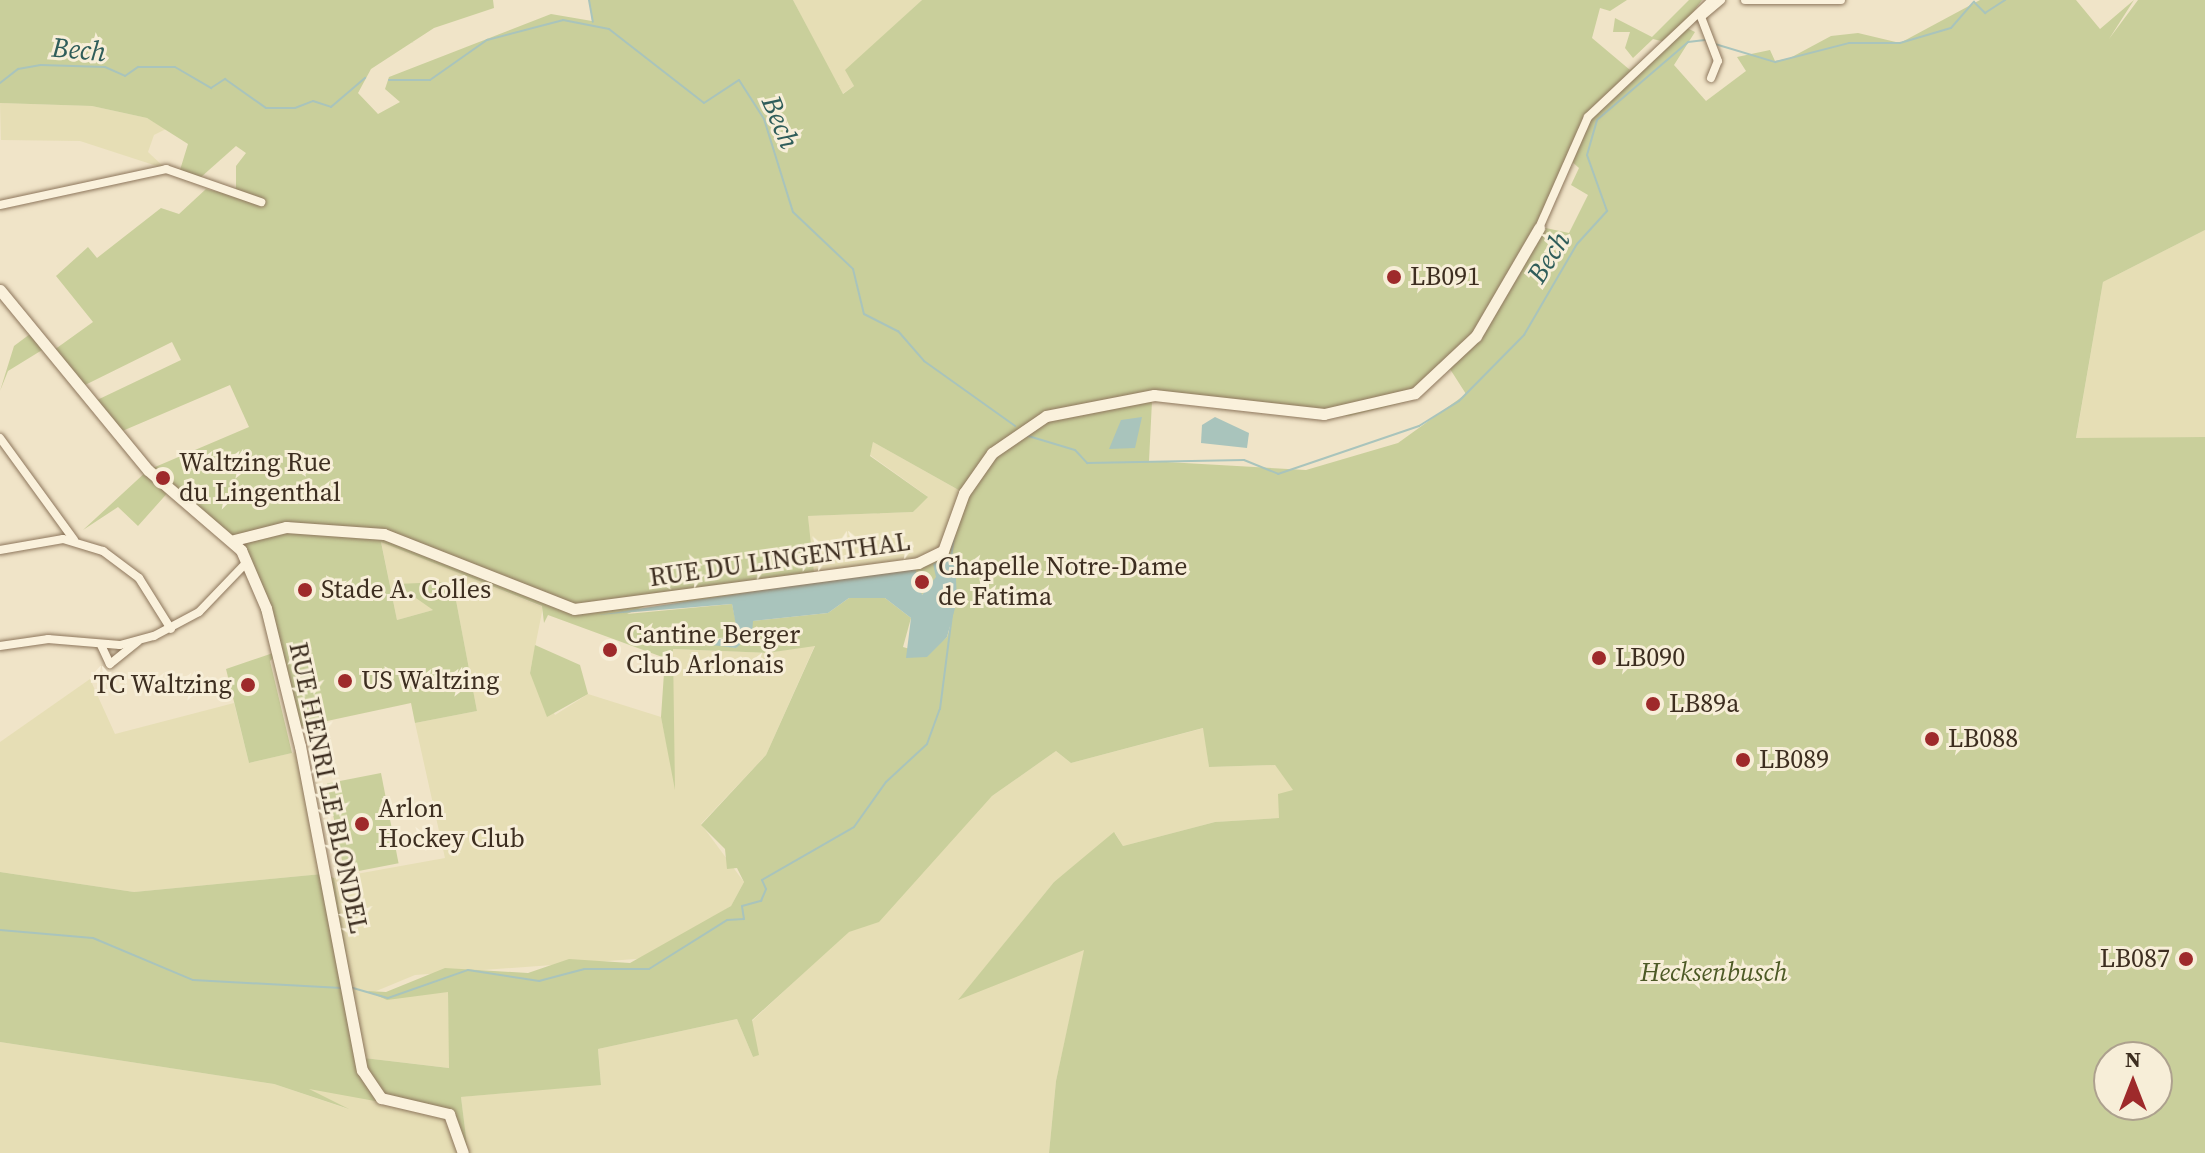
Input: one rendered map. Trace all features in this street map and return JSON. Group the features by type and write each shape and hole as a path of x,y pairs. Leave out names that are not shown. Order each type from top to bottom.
{"street":[{"path":"1539,228 1588,117 1712,0"},
{"path":"1667,41 1721,0"},
{"path":"1745,0 1841,0"},
{"path":"1701,17 1718,61 1711,78"},
{"path":"0,205 166,169 261,202"},
{"name":"RUE DU LINGENTHAL","path":"234,540 297,526 384,534 574,609 918,563 943,551 964,493 992,453 1046,416 1154,395 1349,412 1415,393 1449,366 1487,320 1539,228"},
{"path":"0,290 148,470 234,540 247,562 205,607 171,629 138,641 101,645 48,639 0,646"},
{"path":"0,438 74,540 129,568 171,629"},
{"path":"0,550 74,540"},
{"name":"RUE HENRI LE BLONDEL","path":"247,562 277,647 312,798 362,1070 381,1098 449,1114 463,1153"},
{"path":"101,645 110,664 138,641"}],"shaded area":[{"path":"793,0 922,0 846,70 854,86 842,94"},
{"path":"0,103 92,106 147,118 166,129 154,135 148,152 166,169 80,141 1,140"},
{"path":"2205,230 2205,437 2076,439 2103,282"},
{"path":"873,442 964,493 937,556 813,573 808,516 913,512 927,496 870,455"},
{"path":"381,541 543,607 530,672 555,715 588,694 661,717 673,774 673,649 767,653 815,645 766,755 701,824 744,882 731,906 649,958 415,975 369,994 448,992 450,1068 364,1058 334,878 445,858 415,723 477,711 455,595 412,591 433,610 397,620"},
{"path":"90,679 115,734 234,703 249,763 296,752 322,874 134,892 0,872 0,742"},
{"path":"1204,728 1209,767 1275,765 1294,790 1279,818 1215,822 1123,846 1115,833 1054,882 960,998 1085,949 1056,1081 1049,1153 468,1153 461,1097 601,1084 598,1049 737,1019 753,1057 752,1021 992,796 1056,751 1071,763"},
{"path":"0,1042 274,1084 348,1109 300,1086 431,1111 447,1117 460,1153 0,1153"}],"green space":[{"name":"Hecksenbusch","path":"0,0 493,0 494,8 434,28 371,69 358,93 378,114 400,102 385,89 389,77 551,14 592,21 589,0 793,0 843,94 854,86 845,70 922,0 1627,0 1610,11 1600,8 1592,38 1630,70 1665,42 1653,39 1633,58 1625,48 1630,32 1613,32 1615,18 1652,37 1689,0 1702,0 1683,26 1695,32 1674,65 1706,101 1746,71 1737,57 1770,50 1775,61 1790,58 1831,36 1858,33 1900,43 1980,0 2076,0 2100,29 2134,0 2109,39 2138,0 2205,0 2205,230 2103,282 2076,438 2205,437 2205,1153 1049,1153 1056,1081 1084,950 958,1000 1054,882 1114,832 1123,846 1215,822 1279,818 1278,794 1293,790 1275,765 1209,767 1203,728 1071,763 1056,751 992,796 879,922 849,932 752,1020 759,1055 753,1057 737,1019 598,1049 601,1085 461,1097 468,1153 447,1118 430,1111 309,1089 349,1109 274,1084 0,1042 0,872 134,892 322,874 334,878 364,1058 449,1068 448,992 387,1000 367,991 386,992 445,968 528,973 569,959 630,963 731,906 744,882 737,868 727,869 725,849 701,825 766,755 815,646 767,653 673,649 675,790 661,717 665,658 548,615 544,623 542,606 381,542 397,620 433,610 396,584 444,582 455,595 477,711 415,723 411,703 299,727 282,649 270,661 292,753 249,763 226,669 273,653 247,562 171,489 138,526 118,507 83,530 148,470 249,427 230,385 120,432 95,401 181,360 172,342 83,386 54,350 93,322 56,276 88,247 97,258 161,208 179,214 206,189 236,196 236,166 246,153 236,146 200,178 180,170 188,144 147,118 92,106 0,103","holes":["1570,160 1579,168 1571,185 1588,195 1569,233 1541,227","1450,369 1466,394 1398,443 1306,470 1149,461 1152,401 1349,416 1405,402","873,442 964,493 936,556 814,573 808,516 913,512 928,497 870,456","954,558 952,621 947,637 927,654 903,647 911,618 885,598 849,598 828,613 752,621 736,648 698,640 739,636 732,604 627,614 649,604 916,589 922,595"]},
{"path":"34,331 47,347 8,371 0,391 14,346"},
{"path":"535,645 580,665 588,694 547,717 530,673"},
{"name":"Arlon Hockey Club","path":"381,773 399,863 345,874 327,783"}],"water":[{"path":"1142,417 1135,448 1109,449 1121,420"},
{"path":"1215,417 1249,433 1247,448 1201,443 1202,425"},
{"path":"945,557 955,558 957,601 947,637 927,657 906,658 911,618 885,598 849,598 828,613 753,621 752,635 736,648 696,643 738,636 732,604 598,615 915,567 922,595 936,577 933,564"}],"waterway":[{"path":"589,0 593,22"},
{"name":"Bech","path":"1715,44 1775,62 1849,43 1900,43 1951,28 1974,2 1985,13 2005,0"},
{"name":"Bech","path":"389,80 430,80 487,40 563,20 609,29 704,103 739,80 764,119 793,212 853,269 864,314 898,331 924,361 1015,426"},
{"name":"Bech","path":"1025,435 1075,450 1087,463 1244,460 1278,474 1419,426 1459,401 1524,335 1577,244 1607,211 1587,155 1597,120 1688,42 1705,40"},
{"name":"Bech","path":"0,83 18,69 41,65 105,67 125,76 138,67 175,67 211,88 225,79 266,108 295,108 313,101 331,107 365,78"},
{"path":"951,558 954,536"},
{"path":"353,988 388,998 468,970 539,981 584,969 649,969 727,920 744,919 742,906 761,901 766,889 762,880 854,827 886,782 927,744 940,709 955,592"},
{"path":"0,930 93,938 193,980 342,988"}],"place":[{"name":"LB091","path":"1394,277"},
{"name":"Waltzing Rue du Lingenthal","path":"163,478"},
{"name":"Chapelle Notre-Dame de Fatima","path":"922,582"},
{"name":"Stade A. Colles","path":"305,590"},
{"name":"Cantine Berger Club Arlonais","path":"610,650"},
{"name":"LB090","path":"1599,658"},
{"name":"US Waltzing","path":"345,681"},
{"name":"TC Waltzing","path":"248,685"},
{"name":"LB89a","path":"1653,704"},
{"name":"LB088","path":"1932,739"},
{"name":"LB089","path":"1743,760"},
{"name":"Arlon Hockey Club","path":"362,824"},
{"name":"LB087","path":"2186,959"}]}
